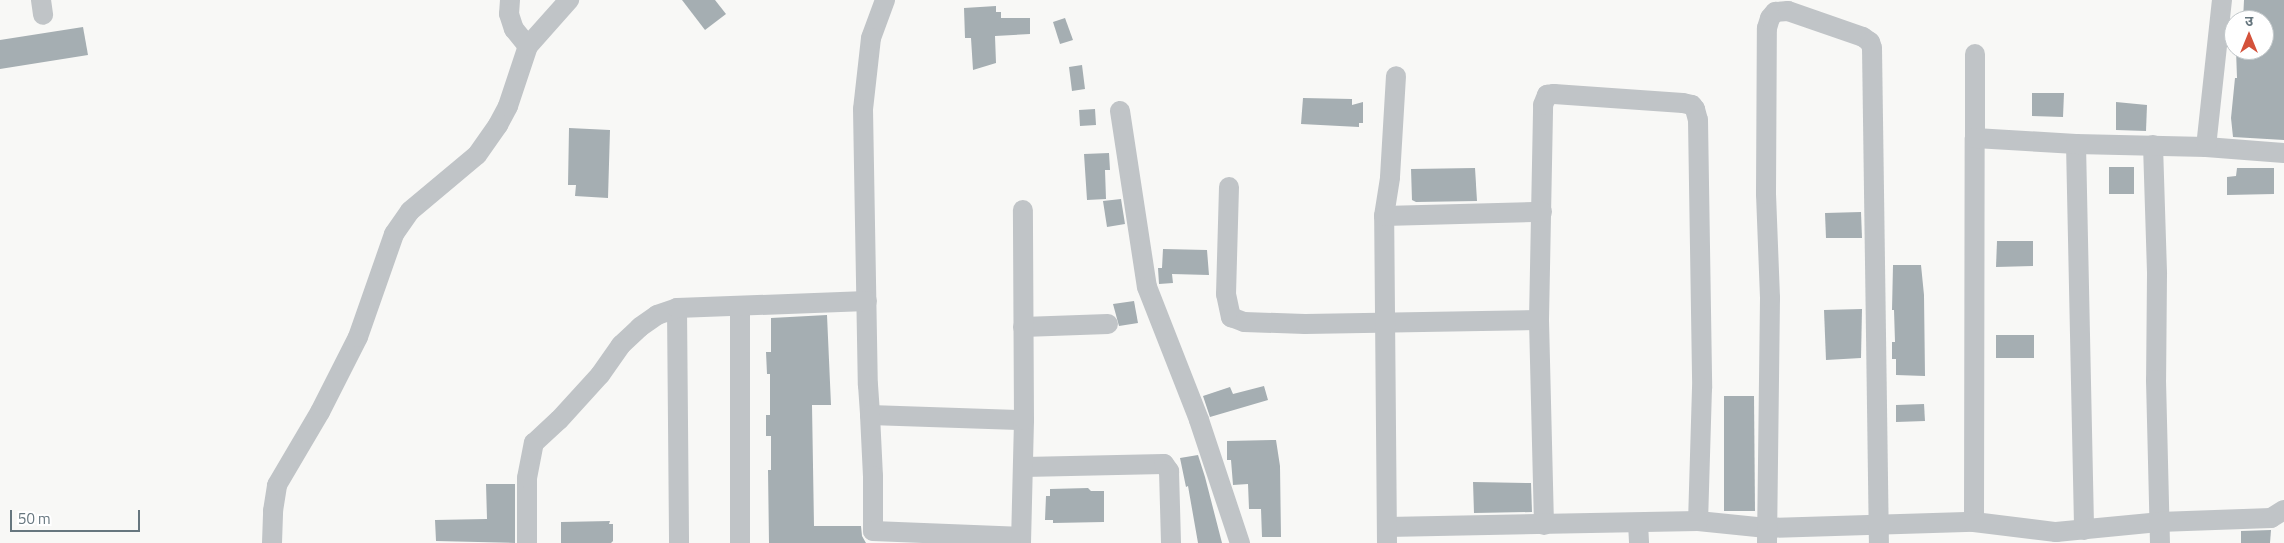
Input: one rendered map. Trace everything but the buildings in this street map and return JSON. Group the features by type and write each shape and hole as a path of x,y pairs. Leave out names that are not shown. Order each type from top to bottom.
{"street":[{"path":"510,0 509,14 514,29 528,46"},
{"path":"272,543 273,511 277,485 320,412 358,337 394,234 410,211 477,154 498,125 528,46 569,0"},
{"path":"885,0 871,38 863,109 868,386 874,476 873,537 1021,540 1024,467 1023,210"},
{"path":"2206,147 2222,0"},
{"path":"1767,535 1770,298 1766,194 1767,28 1770,18 1775,12 1788,11 1863,37 1870,42 1872,48 1879,533"},
{"path":"1974,522 1975,54"},
{"path":"1396,76 1390,177 1384,216 1387,535 1544,525 1638,533 1698,521 1767,535 1879,533 1974,522 2056,537 2084,530 2159,522 2271,518 2284,510"},
{"path":"1544,525 1539,320 1543,105 1547,95 1683,103 1692,105 1698,120 1702,388 1698,521"},
{"path":"1120,111 1148,287 1198,420 1240,543"},
{"path":"1975,138 2076,144 2206,147 2284,153"},
{"path":"2076,144 2084,530"},
{"path":"2153,145 2157,274 2156,380 2160,543"},
{"path":"1229,187 1226,294 1231,317 1244,322 1261,323 1539,320"},
{"path":"1384,216 1542,212"},
{"path":"527,543 527,478 534,443 559,420 600,374 621,345 640,327 657,315 677,308 867,301"},
{"path":"740,306 740,543"},
{"path":"677,308 679,543"},
{"path":"1024,327 1108,324"},
{"path":"870,415 1024,420"},
{"path":"1024,467 1164,464 1169,471 1171,543"}]}
